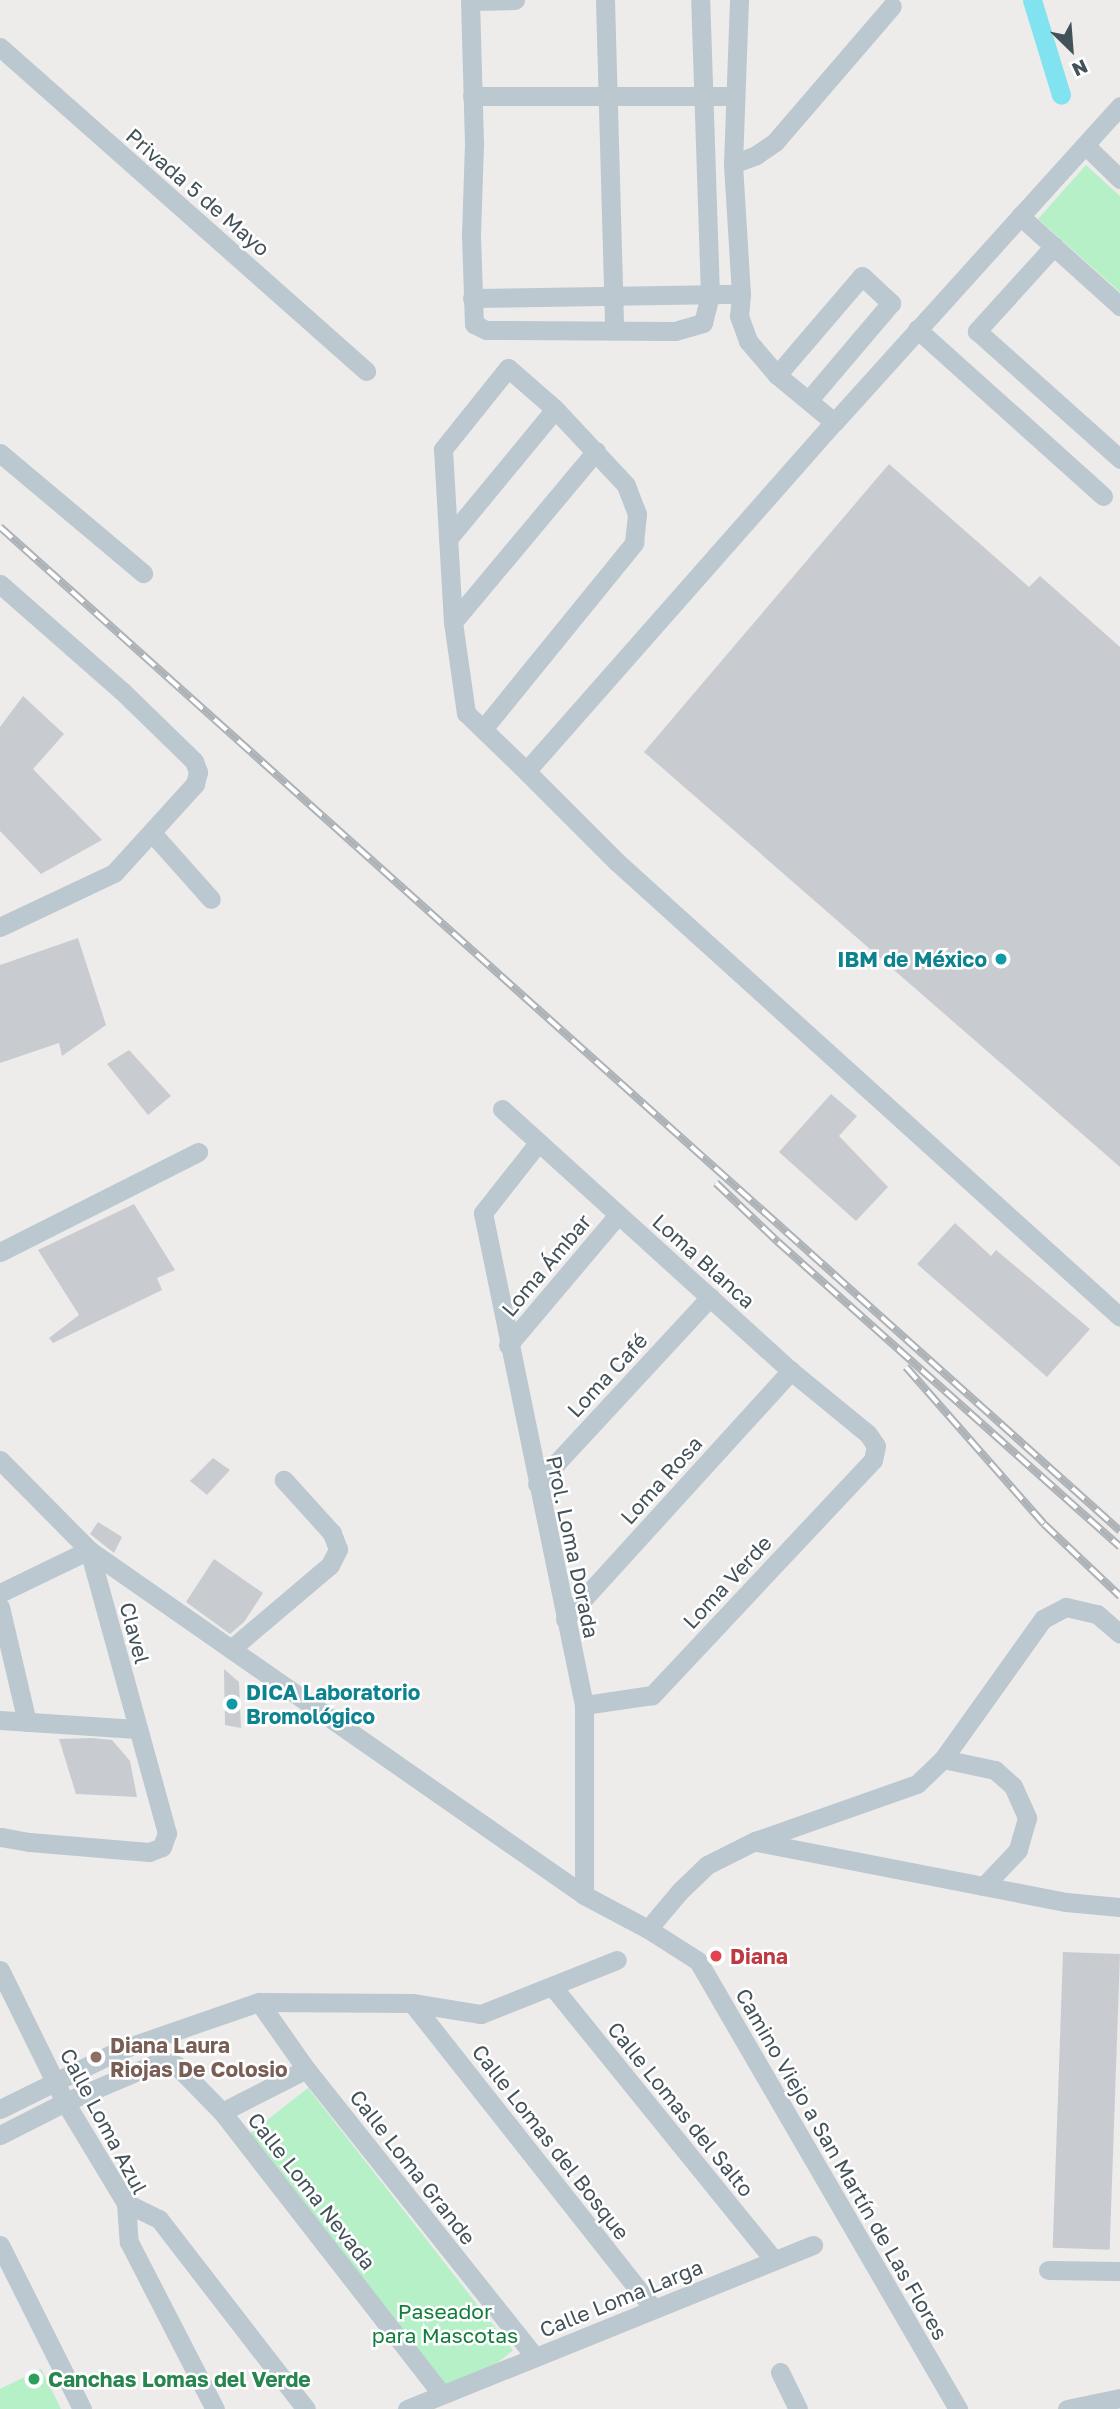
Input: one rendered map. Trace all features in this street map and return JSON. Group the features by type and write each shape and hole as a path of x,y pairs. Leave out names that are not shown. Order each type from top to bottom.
{"street":[{"path":"515,0 471,1 474,144 472,319 482,329 614,328 675,331 703,323 710,295 700,0"},
{"path":"605,0 614,328"},
{"path":"739,0 733,164 741,294 739,316 748,341 777,375 834,422"},
{"path":"733,164 756,155 775,142 892,6"},
{"name":"Privada 5 de Mayo","path":"0,47 366,371"},
{"path":"472,96 734,96"},
{"path":"526,771 917,329 1120,106"},
{"path":"1085,145 1120,180"},
{"path":"1020,216 1120,306"},
{"path":"1054,246 977,331 1120,459"},
{"path":"777,375 862,276 891,303 808,401"},
{"path":"472,298 741,294"},
{"path":"917,329 1103,496"},
{"path":"483,729 634,543 637,514 626,485 596,451 555,409 508,368 443,449 453,622 466,713 617,862 1120,1317"},
{"path":"448,538 555,409"},
{"path":"453,622 596,451"},
{"path":"0,453 143,573"},
{"path":"0,583 122,691 194,761 198,772 195,784 153,834 114,873 0,927"},
{"path":"153,834 211,899"},
{"name":"Loma Blanca","path":"502,1109 791,1371 868,1434 876,1446"},
{"name":"Prol. Loma Dorada","path":"538,1143 483,1213 583,1705 584,1895"},
{"path":"0,1252 198,1152"},
{"name":"Loma Ámbar","path":"508,1345 618,1215"},
{"name":"Loma Café","path":"537,1484 710,1297"},
{"name":"Loma Rosa","path":"565,1619 791,1371"},
{"name":"Loma Verde","path":"583,1705 652,1695 873,1460 876,1446"},
{"name":"Camino Viejo a San Martín de Las Flores","path":"0,1460 89,1550 584,1895 648,1929 698,1961 958,2409"},
{"path":"231,1649 330,1565 338,1549 332,1533 284,1480"},
{"path":"0,1593 89,1550"},
{"name":"Clavel","path":"0,1837 149,1852 162,1846 167,1833 89,1550"},
{"path":"0,1607 27,1722"},
{"path":"648,1929 680,1891 708,1866 755,1841 917,1784 943,1759 1043,1619 1066,1607 1097,1614 1120,1634"},
{"path":"0,1720 137,1729"},
{"path":"943,1759 995,1770 1013,1786 1027,1818 1018,1850 984,1886"},
{"path":"755,1841 1066,1902 1120,1907"},
{"path":"0,2109 120,2050 259,2002 412,2003 481,2014 617,1961"},
{"name":"Calle Loma Azul","path":"0,1970 54,2083 126,2203 129,2242 215,2409"},
{"name":"Calle Lomas del Salto","path":"552,1986 774,2260"},
{"name":"Calle Loma Grande","path":"259,2002 306,2069 534,2357"},
{"name":"Calle Lomas del Bosque","path":"412,2003 654,2309"},
{"name":"Calle Loma Nevada","path":"65,2102 161,2061 176,2065 222,2112 442,2395"},
{"path":"222,2112 306,2069"},
{"path":"0,2135 65,2102"},
{"path":"126,2203 159,2219 306,2409"},
{"path":"0,2245 82,2409"},
{"name":"Calle Loma Larga","path":"407,2409 813,2245"},
{"path":"1048,2270 1120,2271"},
{"path":"780,2372 798,2409"},
{"path":"1067,2409 1120,2398"}],"green space":[{"path":"1086,165 1120,196 1120,292 1038,219"},
{"name":"Paseador para Mascotas","path":"308,2088 513,2350 452,2398 247,2135"},
{"name":"Canchas Lomas del Verde","path":"41,2369 61,2409 0,2409 0,2389"}],"building":[{"name":"IBM de México","path":"889,464 1029,587 1040,576 1120,647 1120,1167 644,752"},
{"path":"23,696 64,734 33,769 102,840 41,874 0,831 0,727"},
{"path":"78,938 106,1025 62,1056 59,1043 0,1063 0,965"},
{"path":"129,1050 171,1096 148,1115 107,1064"},
{"path":"831,1094 857,1116 839,1136 888,1187 856,1221 779,1152"},
{"path":"134,1204 175,1270 157,1278 162,1290 53,1343 49,1338 79,1315 38,1250"},
{"path":"955,1223 991,1256 996,1250 1090,1329 1047,1377 917,1264"},
{"path":"213,1458 230,1470 207,1495 190,1481"},
{"path":"98,1522 122,1537 114,1553 90,1534"},
{"path":"214,1559 263,1593 244,1622 230,1634 186,1602"},
{"name":"DICA Laboratorio Bromológico","path":"224,1669 239,1682 241,1728 225,1725"},
{"path":"59,1739 112,1740 130,1761 137,1797 76,1794"},
{"path":"1063,1952 1120,1954 1110,2250 1053,2248"}],"waterway":[{"path":"1032,0 1061,95"}],"railway":[{"path":"0,527 1120,1531"},
{"path":"716,1183 778,1242 1120,1547"},
{"path":"906,1367 1044,1524 1120,1596"}],"place":[{"name":"IBM de México","path":"1001,959"},
{"name":"DICA Laboratorio Bromológico","path":"232,1704"},
{"name":"Diana","path":"716,1956"},
{"name":"Diana Laura Riojas De Colosio","path":"96,2057"},
{"name":"Canchas Lomas del Verde","path":"34,2379"}]}
